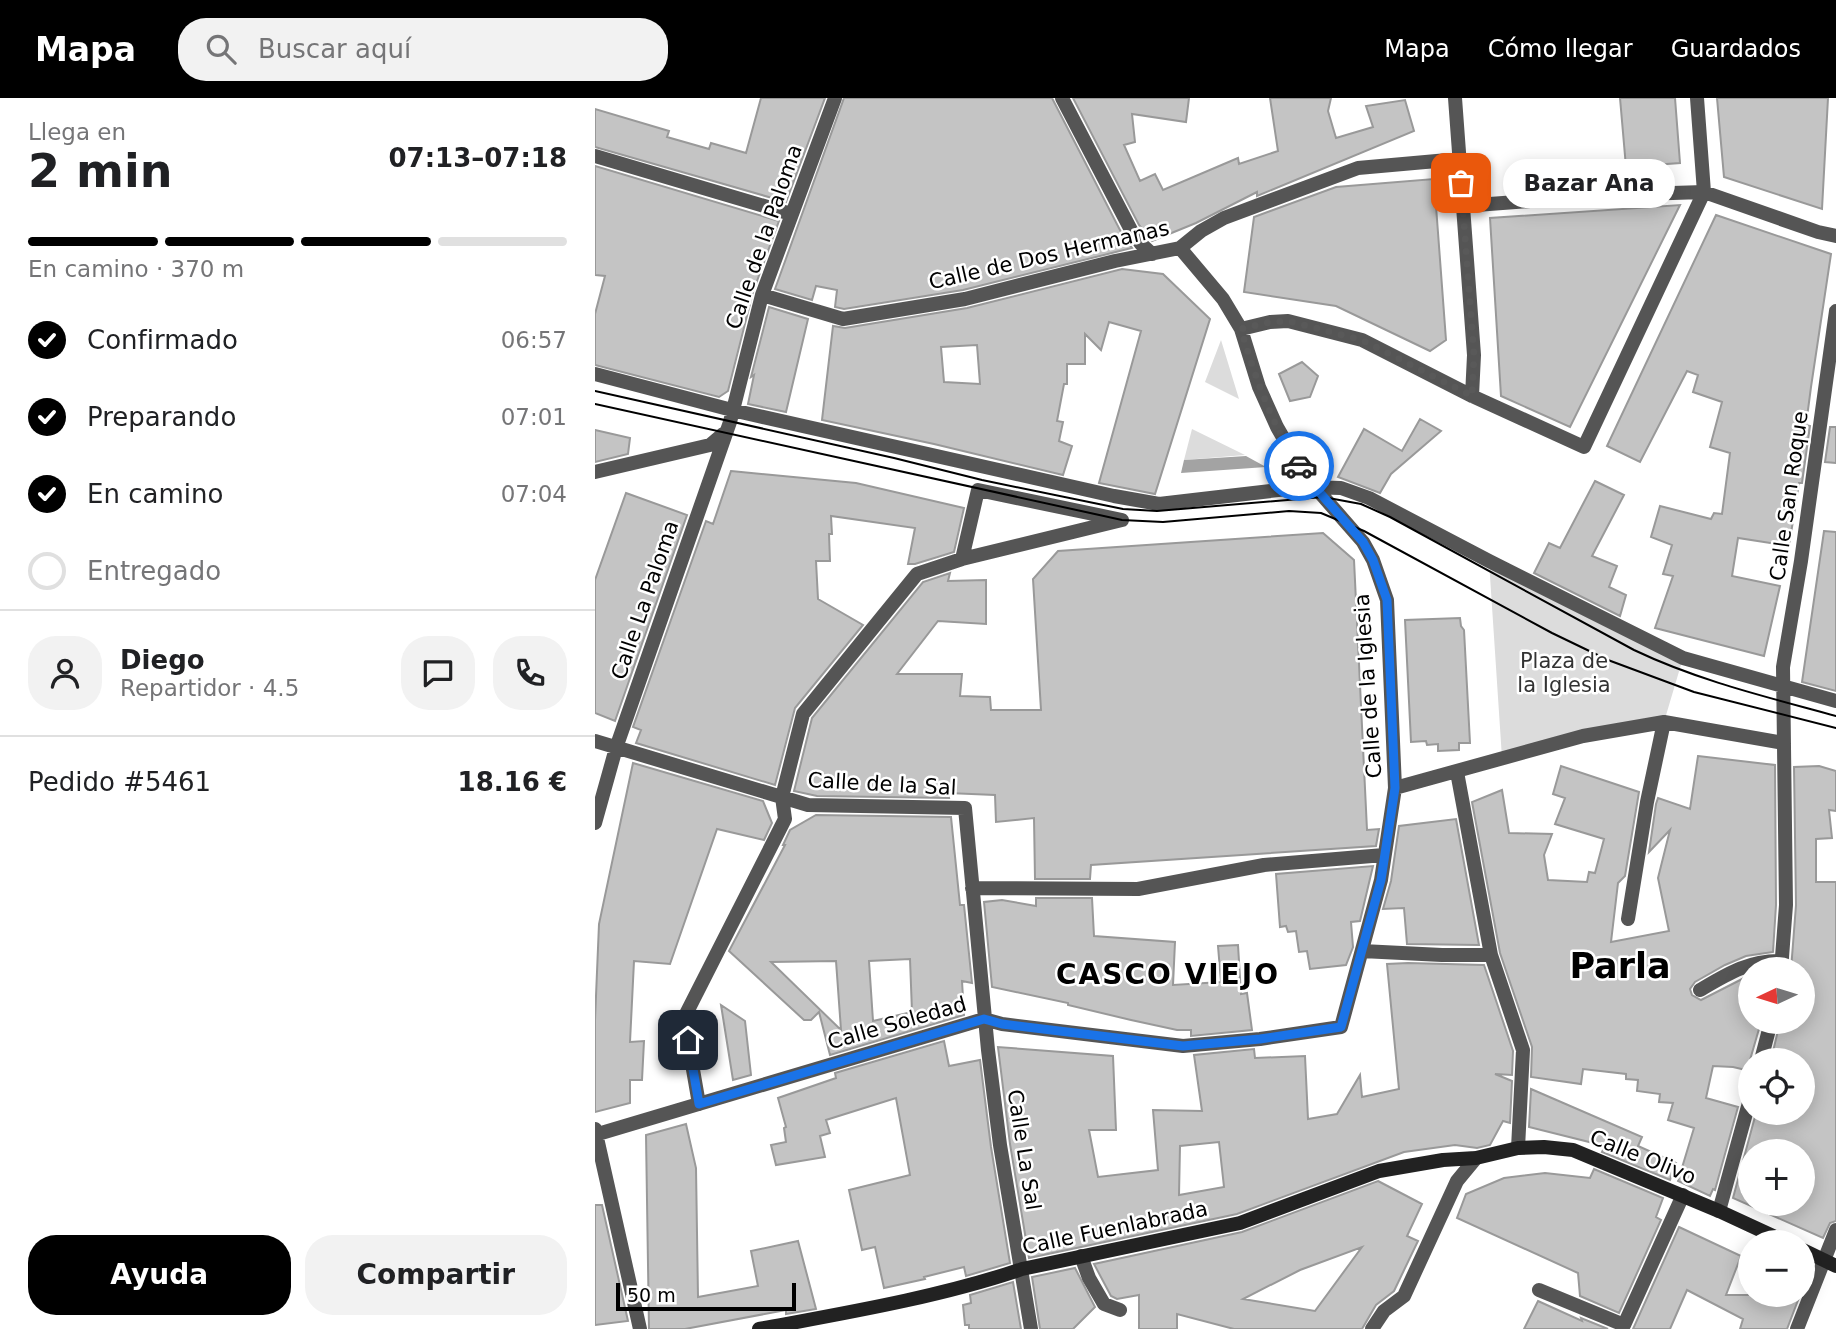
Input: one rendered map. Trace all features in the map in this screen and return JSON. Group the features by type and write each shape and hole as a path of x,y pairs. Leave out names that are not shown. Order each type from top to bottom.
{"street":[{"name":"Calle de la Paloma","path":"725,432 762,295 835,98"},
{"path":"1062,98 1131,230 1152,254"},
{"path":"1455,98 1474,355 1472,396"},
{"path":"1241,329 1288,321 1362,340 1472,396 1584,447 1704,192 1697,98"},
{"path":"595,156 791,214"},
{"name":"Calle de Dos Hermanas","path":"762,295 843,319 965,299 1115,261 1181,248 1201,231 1224,218 1358,168 1459,159"},
{"path":"1463,206 1609,195 1704,192 1836,236"},
{"name":"Calle de la Iglesia","path":"1181,248 1223,299 1241,329 1259,387 1277,427 1314,486 1363,542 1373,560 1387,600 1395,788 1381,880 1341,1027"},
{"name":"Calle San Roque","path":"1784,743 1783,667 1801,561 1836,311"},
{"path":"595,374 732,410 1160,504 1314,486 1341,488 1369,498 1683,658 1836,701"},
{"path":"596,474 710,445 725,432"},
{"name":"Calle La Paloma","path":"595,823 616,748 725,432"},
{"path":"962,559 978,490 1122,520"},
{"path":"1122,520 1124,498"},
{"path":"699,1104 684,1018 785,819 782,797 803,714 917,574 962,559 1122,520"},
{"path":"1395,788 1583,736 1664,722 1784,743 1786,905 1782,957"},
{"path":"1628,919 1647,802 1664,722"},
{"name":"Calle de la Sal","path":"595,741 809,805 965,808 984,1019"},
{"path":"1457,772 1491,955 1523,1050 1518,1149"},
{"path":"972,888 1137,889 1264,865 1384,855"},
{"path":"1362,951 1491,955"},
{"path":"1700,990 1738,969"},
{"name":"Calle Soledad","path":"596,1132 984,1019 1002,1024 1183,1046 1260,1039 1341,1027"},
{"name":"Calle La Sal","path":"984,1019 1000,1145 1031,1329"},
{"path":"1719,1211 1743,1125"},
{"path":"596,1132 640,1329"},
{"name":"Calle Olivo","path":"1476,1157 1544,1147 1573,1150 1760,1230"},
{"path":"1372,1329 1384,1311 1404,1296 1457,1181 1476,1157"},
{"name":"Calle Fuenlabrada","path":"759,1329 826,1317 989,1280 1022,1269 1240,1223 1379,1171 1476,1157"},
{"path":"1539,1290 1628,1327 1683,1195"},
{"path":"1797,1329 1830,1264 1836,1230"},
{"path":"1081,1256 1089,1278 1104,1304 1120,1310"}],"green space":[{"path":"1221,340 1239,399 1205,382"},
{"path":"1192,429 1245,455 1184,460"},
{"name":"Plaza de la Iglesia","path":"1489,561 1683,658 1664,722 1502,758"}],"shaded area":[{"path":"1246,456 1266,467 1181,473 1184,460"}],"building":[{"path":"761,98 825,98 786,202 595,147 595,109 669,131 667,137 709,149 711,143 746,153"},
{"path":"844,98 1052,98 1122,234 1132,248 963,290 844,309 835,307 837,290 816,286 812,300 775,289"},
{"path":"1073,98 1189,98 1186,122 1132,114 1135,142 1124,145 1140,181 1155,174 1163,190 1238,158 1239,164 1278,151 1270,98 1331,98 1328,111 1336,138 1373,127 1366,106 1405,100 1414,131 1257,196 1257,192 1196,223 1152,241 1139,225"},
{"path":"1620,98 1675,98 1680,163 1626,167"},
{"path":"1717,98 1828,98 1822,209 1724,177"},
{"path":"595,166 779,221 753,292 728,391 719,397 595,365 595,314 605,276 595,275"},
{"path":"1434,179 1446,340 1430,351 1336,306 1244,292 1254,217 1336,187"},
{"path":"1680,205 1570,427 1501,396 1490,218"},
{"path":"1716,215 1831,254 1806,425 1810,426 1802,483 1799,483 1789,546 1738,538 1732,576 1780,586 1764,656 1655,628 1673,576 1663,574 1672,545 1651,537 1660,506 1711,519 1714,513 1722,514 1730,453 1710,447 1722,402 1693,392 1698,375 1687,371 1640,462 1607,446"},
{"path":"1122,269 1163,274 1210,319 1155,494 1099,483 1141,331 1109,322 1101,350 1085,334 1085,364 1067,364 1067,384 1064,384 1057,421 1063,422 1059,441 1072,446 1063,475 822,420 833,326 845,328 967,308","holes":["977,345 980,384 944,382 941,347"]},
{"path":"769,307 808,319 786,412 748,404 754,375 751,377"},
{"path":"1302,362 1318,376 1310,397 1290,401 1279,374"},
{"path":"1420,419 1441,431 1391,474 1380,493 1338,477 1364,429 1402,451"},
{"path":"1830,427 1836,427 1836,463 1825,462"},
{"path":"595,430 630,438 628,454 595,462"},
{"path":"731,471 856,483 964,508 954,552 915,564 908,564 915,528 831,516 830,561 816,561 818,599 863,625 795,708 775,785 636,743 641,730 633,727 706,521 713,524"},
{"path":"1595,481 1624,495 1592,556 1617,566 1609,587 1626,595 1620,616 1534,573 1549,543 1560,548"},
{"path":"626,493 687,515 615,721 595,713 595,580"},
{"path":"1824,531 1836,532 1836,691 1802,682"},
{"path":"1323,533 1354,560 1367,830 1379,829 1376,846 1091,865 1090,879 1035,879 1034,818 996,822 995,795 948,793 949,798 817,796 794,791 812,718 923,582 950,573 948,581 986,580 986,624 938,621 897,674 962,674 960,696 990,697 991,710 1041,710 1033,579 1058,551"},
{"path":"1460,618 1464,630 1470,743 1459,743 1459,750 1438,751 1438,744 1427,745 1426,741 1411,742 1405,620"},
{"path":"1698,756 1775,765 1776,905 1773,952 1738,957 1695,982 1690,989 1692,995 1701,1000 1738,981 1738,1034 1758,1034 1753,1048 1738,1048 1738,1068 1713,1066 1706,1098 1738,1107 1715,1190 1713,1189 1710,1196 1678,1181 1694,1128 1668,1120 1673,1103 1659,1102 1660,1094 1637,1091 1638,1080 1626,1079 1626,1074 1583,1069 1581,1084 1531,1077 1532,1047 1500,953 1472,802 1502,790 1509,833 1552,834 1544,855 1548,880 1587,882 1589,872 1595,873 1604,839 1555,824 1565,798 1553,794 1561,766 1639,792 1625,876 1618,883 1611,942 1669,931 1658,878 1670,830 1649,852 1656,804 1658,798 1690,809"},
{"path":"633,763 763,801 772,823 764,840 717,829 670,964 634,961 630,1042 644,1041 642,1080 630,1080 630,1103 595,1112 599,924"},
{"path":"1819,766 1836,771 1836,811 1829,810 1832,838 1816,839 1816,882 1836,882 1836,1221 1830,1223 1823,1238 1815,1234 1815,1230 1805,1230 1774,1216 1815,1216 1815,1139 1749,1139 1753,1125 1815,1125 1815,1048 1774,1048 1777,1034 1815,1034 1815,957 1792,957 1796,905 1794,767"},
{"path":"816,815 951,817 960,905 964,905 972,983 962,981 964,1015 830,1055 819,1012 811,1020 804,1020 729,951 785,845 790,830","holes":["910,959 912,1012 873,1021 869,961","836,961 841,1030 771,962"]},
{"path":"1456,819 1479,945 1407,944 1404,908 1383,909 1391,881 1399,826"},
{"path":"1373,866 1360,921 1351,922 1353,947 1346,965 1310,969 1307,951 1299,952 1296,931 1288,932 1286,926 1280,927 1276,874"},
{"path":"1036,898 1092,898 1094,936 1175,942 1173,985 1221,982 1218,946 1238,945 1241,994 1247,993 1252,1030 1191,1036 1191,1030 1177,1030 992,987 984,902 1002,900 1036,906"},
{"path":"1387,964 1484,965 1513,1051 1512,1075 1495,1074 1512,1081 1510,1123 1503,1121 1490,1145 1477,1148 1455,1145 1404,1152 1237,1214 1029,1258 1010,1144 998,1047 1113,1056 1116,1130 1089,1130 1098,1177 1158,1170 1153,1110 1202,1111 1194,1055 1254,1049 1255,1058 1305,1056 1308,1119 1337,1114 1360,1075 1362,1097 1399,1089","holes":["1219,1142 1224,1187 1179,1195 1180,1146"]},
{"path":"721,1005 745,1021 751,1075 733,1080"},
{"path":"944,1041 949,1066 980,1060 1010,1263 966,1276 964,1267 884,1288 875,1247 862,1250 849,1190 910,1175 896,1098 826,1120 830,1133 820,1136 825,1157 776,1165 771,1145 786,1142 786,1127 778,1098 836,1078 835,1073"},
{"path":"1531,1089 1642,1137 1638,1146 1676,1163 1670,1180 1602,1152 1605,1146 1529,1127"},
{"path":"686,1124 696,1168 698,1297 758,1286 751,1251 798,1241 816,1309 786,1314 786,1310 685,1329 649,1329 646,1135"},
{"path":"1594,1169 1663,1198 1656,1217 1661,1220 1619,1313 1580,1296 1578,1273 1457,1218 1466,1194 1504,1178 1545,1173 1590,1178"},
{"path":"1738,1180 1738,1200 1733,1198"},
{"path":"1378,1181 1422,1204 1407,1236 1418,1241 1394,1291 1376,1305 1362,1329 1234,1329 1177,1314 1177,1329 1139,1329 1139,1295 1117,1299 1111,1296 1094,1264 1242,1232","holes":["1362,1247 1315,1311 1243,1299 1300,1270"]},
{"path":"595,1205 602,1205 628,1321 595,1325"},
{"path":"1679,1227 1738,1255 1738,1264 1726,1295 1738,1295 1738,1307 1795,1307 1787,1329 1740,1329 1743,1319 1687,1290 1670,1329 1633,1329"},
{"path":"1075,1268 1095,1307 1073,1329 1040,1329 1032,1277"},
{"path":"1013,1282 1021,1329 969,1329 969,1325 965,1325 963,1305 971,1303 970,1295"},
{"path":"1538,1301 1582,1321 1581,1318 1608,1329 1524,1329"}],"tram line":[{"path":"595,391 982,480 1123,509 1157,511 1323,497 1361,504 1390,517 1634,650 1733,688 1836,716"},
{"path":"595,404 1122,520 1163,522 1289,511 1321,513 1364,531 1552,633 1608,660 1694,692 1836,728"}],"way so far":[{"path":"1299,466 1259,387 1241,329 1288,321 1362,340 1472,396 1474,355 1461,183"}],"place":[{"name":"Bazar Ana","path":"1461,183"}],"district":[{"name":"Parla","path":"1620,966"},
{"name":"CASCO VIEJO","path":"1168,974"}],"route":[{"path":"688,1040 699,1104 730,1097 984,1019 1002,1024 1183,1046 1260,1039 1341,1027 1381,880 1395,788 1387,600 1373,560 1363,542 1299,466"}]}
